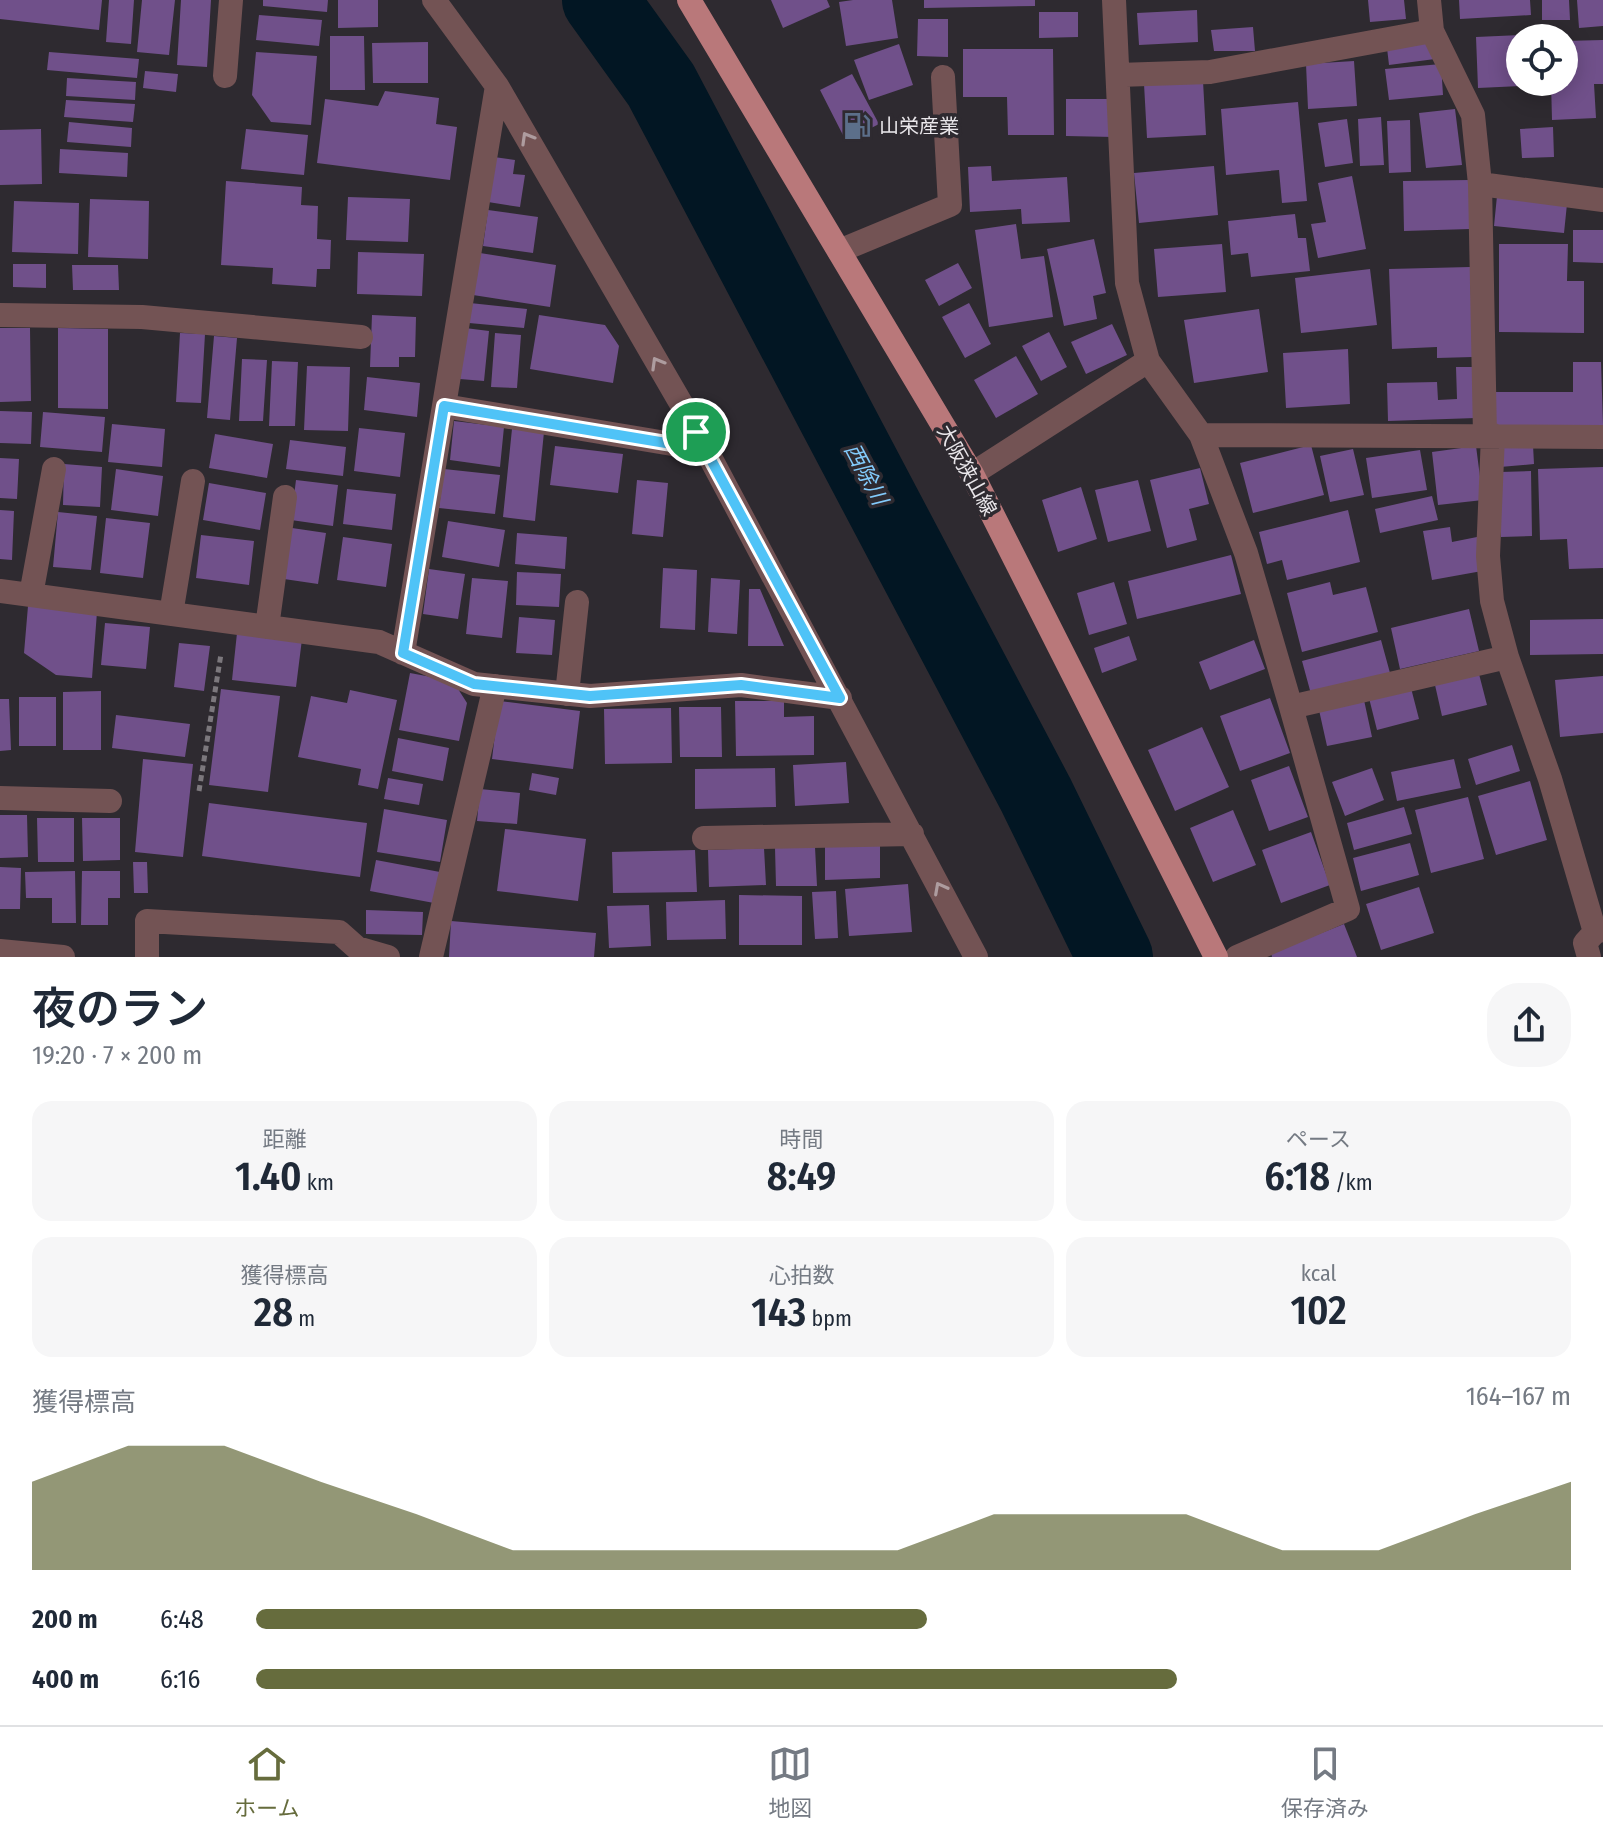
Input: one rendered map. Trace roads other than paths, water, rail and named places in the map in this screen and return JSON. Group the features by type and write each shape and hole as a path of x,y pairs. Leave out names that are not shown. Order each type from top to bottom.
{"main road":[{"name":"大阪狭山線","path":"689,0 972,474 1216,957"}],"street":[{"path":"225,76 231,0"},
{"path":"434,0 497,86 696,432 976,957"},
{"path":"1114,0 1127,283 1148,361 1201,435 1246,553 1348,909 1237,957"},
{"path":"1429,0 1432,31 1473,115 1480,184 1489,435 1488,556 1492,601 1507,657 1599,931 1585,943 1589,957"},
{"path":"1118,75 1210,72 1432,31"},
{"path":"839,251 950,205 943,77"},
{"path":"403,653 497,86"},
{"path":"1480,184 1603,200"},
{"path":"0,315 142,317 361,337"},
{"path":"972,474 1148,361"},
{"path":"444,406 672,444 696,432"},
{"path":"1201,435 1603,437"},
{"path":"31,595 54,469"},
{"path":"171,614 193,481"},
{"path":"267,627 285,497"},
{"path":"0,591 379,642 474,684 590,696 741,685 840,698"},
{"path":"567,694 577,602"},
{"path":"1291,707 1507,657"},
{"path":"431,957 495,686"},
{"path":"0,798 110,801"},
{"path":"704,838 912,834"},
{"path":"147,957 147,921 339,932 357,948 388,957"},
{"path":"0,951 63,957"}],"waterway":[{"name":"西除川","path":"600,0 661,85 1036,795 1115,957"}],"place":[{"name":"山栄産業","path":"857,126"}]}
